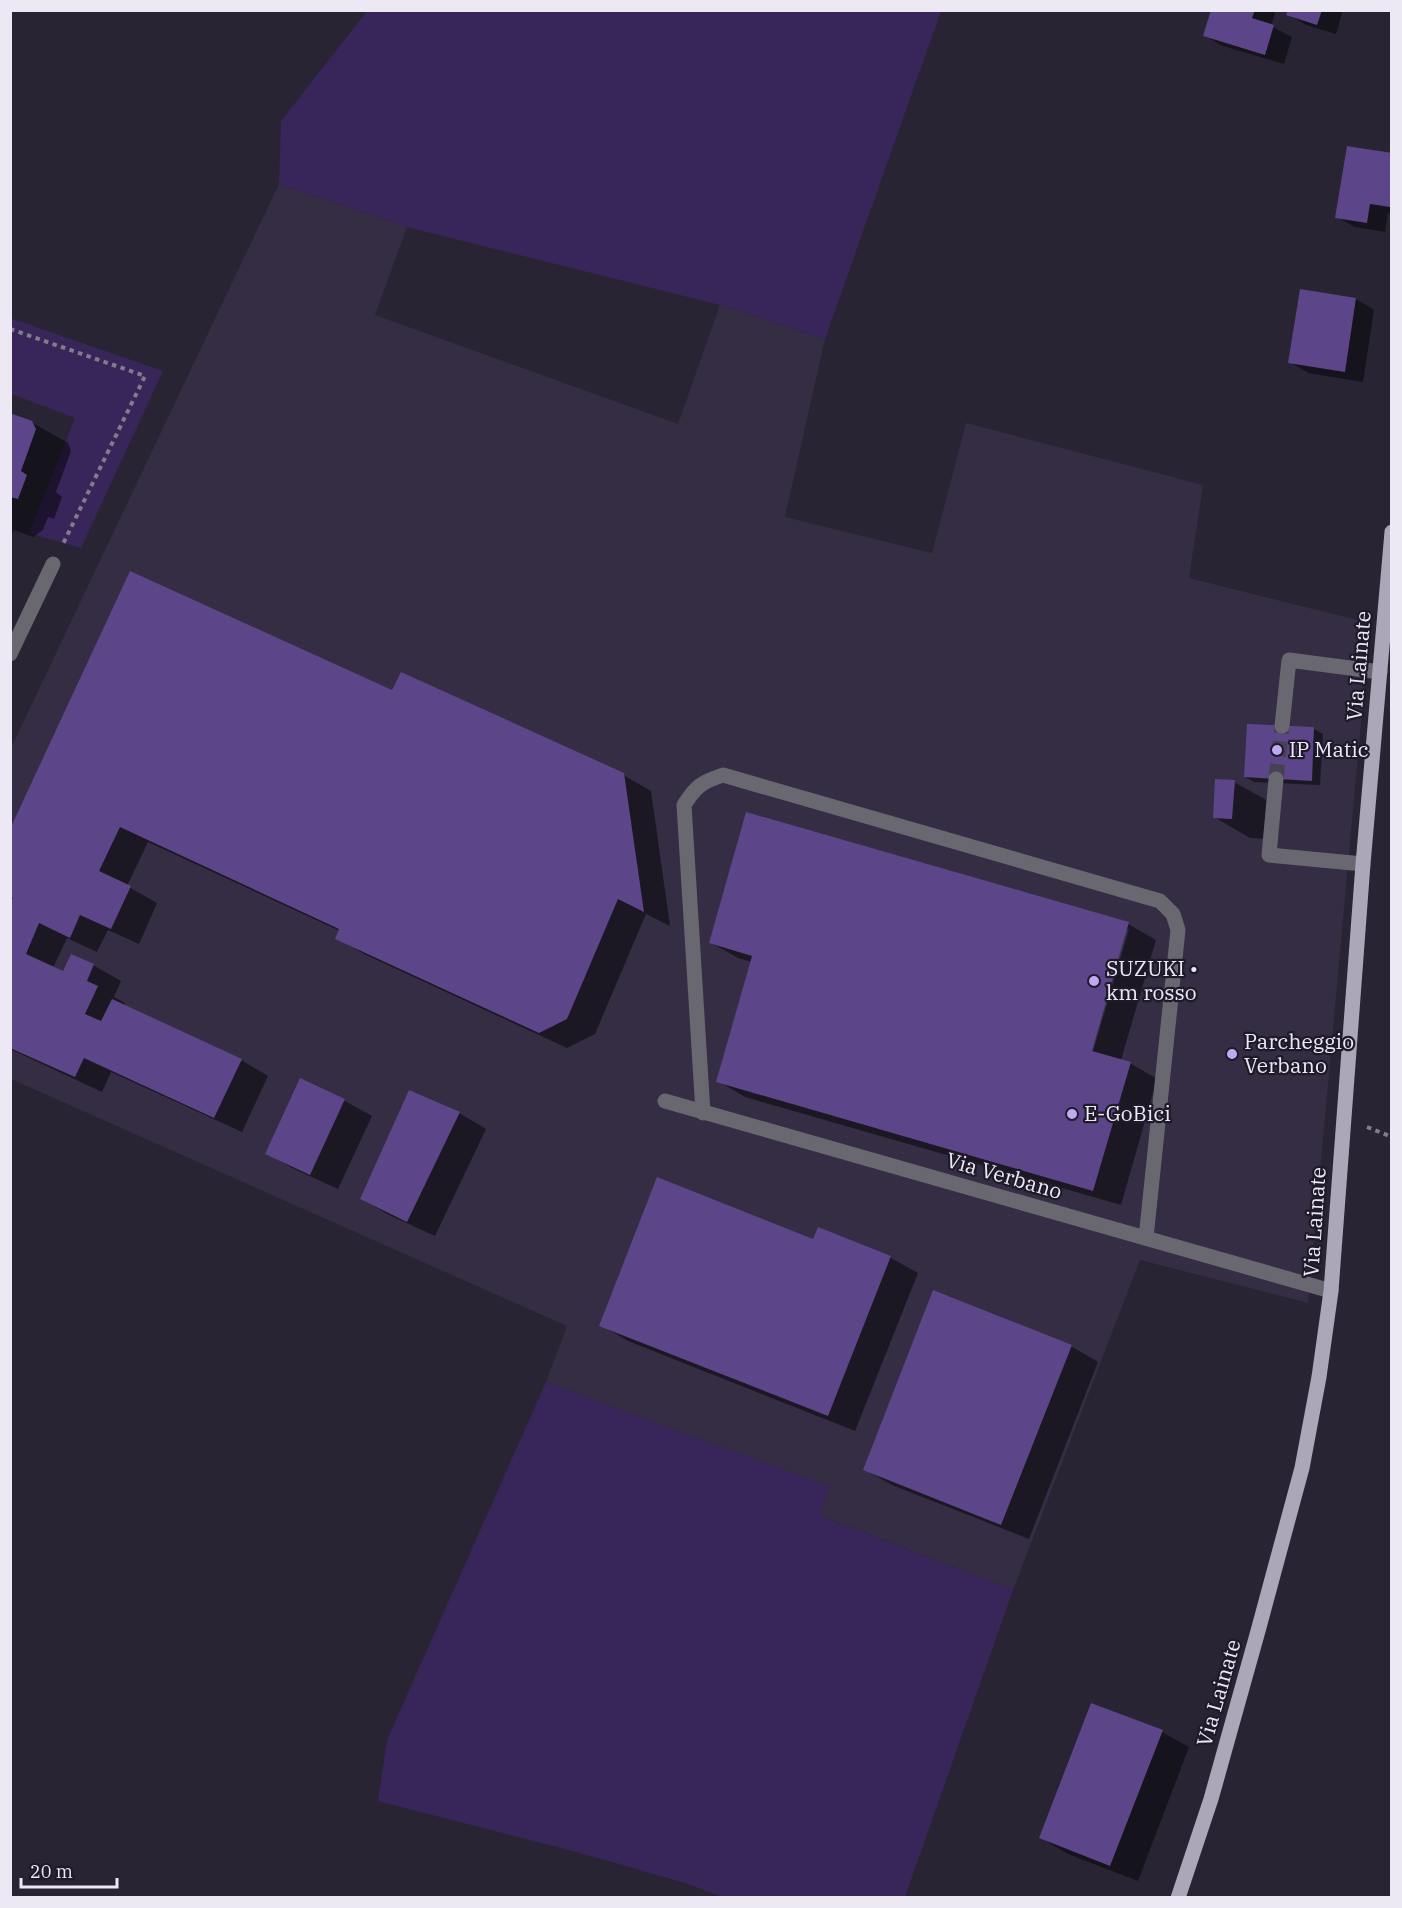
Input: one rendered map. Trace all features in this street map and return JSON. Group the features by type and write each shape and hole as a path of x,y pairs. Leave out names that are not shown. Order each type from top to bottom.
{"main road":[{"name":"Via Lainate","path":"1178,1898 1211,1799 1302,1468 1319,1377 1331,1291 1363,864 1392,532"}],"street":[{"path":"10,654 53,564"},
{"path":"1282,726 1289,660 1380,672"},
{"path":"703,1113 684,805 693,790 705,781 723,775 1161,901 1173,914 1178,930 1146,1239"},
{"path":"1276,780 1269,855 1363,864"},
{"name":"Via Verbano","path":"665,1101 1331,1291"}],"path":[{"path":"10,329 145,376 53,564"}],"shaded area":[{"path":"367,11 941,11 825,339 720,305 407,227 279,184 281,121"},
{"path":"279,184 407,227 375,315 678,424 720,305 825,339 785,517 932,553 966,423 1203,485 1189,578 1370,623 1308,1303 1140,1260 1013,1590 819,1515 829,1487 546,1382 567,1326 11,1079 10,750"},
{"path":"10,318 163,371 81,548 29,533 75,418 11,394"},
{"path":"546,1382 830,1487 819,1515 1013,1590 905,1897 722,1897 688,1884 595,1857 378,1801 387,1740"}],"building":[{"path":"1211,10 1255,10 1252,18 1274,25 1265,55 1203,36"},
{"path":"1288,10 1322,10 1317,25 1286,15"},
{"path":"1347,146 1392,153 1390,207 1370,204 1367,223 1335,218"},
{"path":"1300,289 1356,298 1345,372 1288,363"},
{"path":"10,413 32,421 36,429 21,471 27,475 18,499 10,497"},
{"path":"130,571 392,690 401,672 624,773 644,912 618,899 567,1019 539,1033 335,939 339,929 120,827 99,871 131,886 111,929 80,915 70,938 39,923 26,954 63,971 71,954 94,964 87,981 98,986 85,1014 101,1021 112,999 242,1059 214,1118 84,1058 75,1077 10,1048 10,903 13,898 10,897 10,829"},
{"path":"1247,724 1314,727 1312,781 1244,777"},
{"path":"1215,779 1235,780 1232,819 1213,818"},
{"path":"746,812 1129,922 1092,1051 1131,1062 1093,1191 716,1082 752,956 709,943"},
{"path":"300,1078 345,1099 310,1175 265,1154"},
{"path":"409,1090 460,1112 407,1222 360,1199"},
{"path":"657,1177 813,1239 818,1227 891,1256 828,1416 599,1326"},
{"path":"933,1290 1072,1345 1001,1525 863,1470"},
{"path":"1091,1703 1163,1730 1110,1866 1039,1838"}],"tunnel":[{"path":"1276,779 1282,726"}],"place":[{"name":"IP Matic","path":"1277,750"},
{"name":"SUZUKI • km rosso","path":"1094,981"},
{"name":"Parcheggio Verbano","path":"1232,1054"},
{"name":"E-GoBici","path":"1072,1114"}]}
